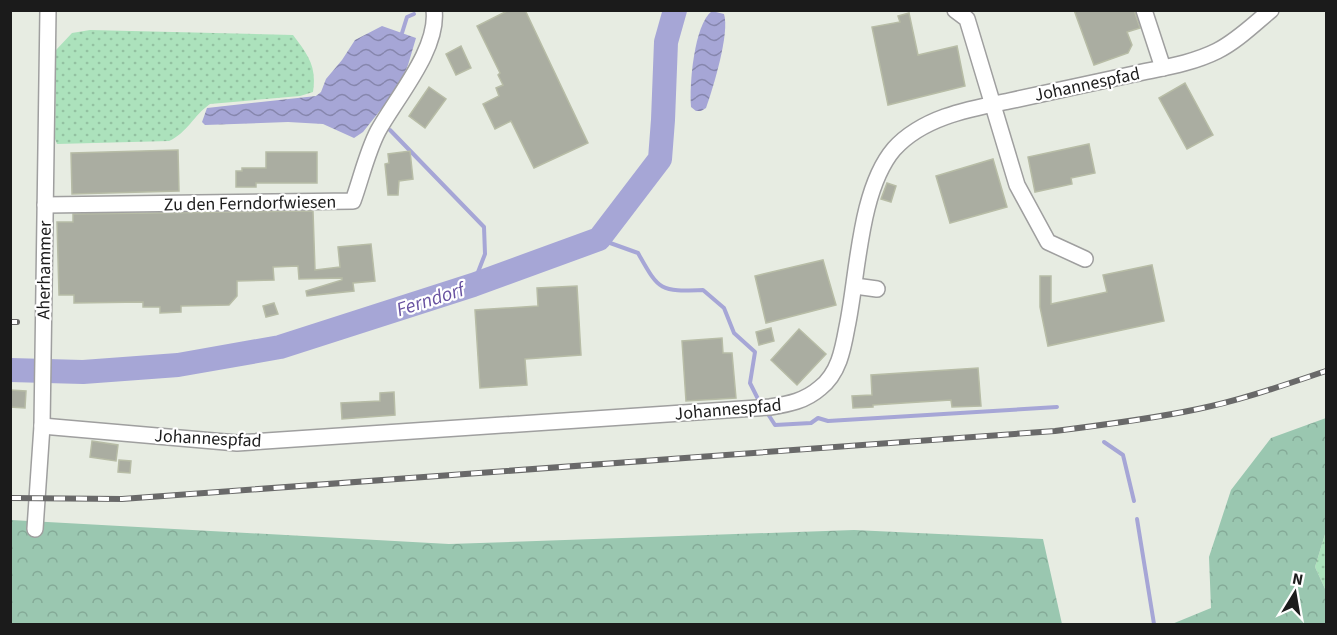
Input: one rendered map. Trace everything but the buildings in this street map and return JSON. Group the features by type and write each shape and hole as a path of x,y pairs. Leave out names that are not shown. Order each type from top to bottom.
{"street":[{"name":"Aherhammer","path":"35,529 42,426 48,10"},
{"name":"Zu den Ferndorfwiesen","path":"45,205 353,201 378,133 411,80 435,30 434,10"},
{"path":"955,10 967,20 1017,185 1048,242 1086,259"},
{"path":"1144,10 1163,68"},
{"name":"Johannespfad","path":"42,426 237,443 770,407 799,402 822,387 840,360 855,286 867,204 878,173 895,149 921,127 948,115 1184,63 1217,51 1245,33 1271,10"},
{"path":"855,286 877,289"}],"green space":[{"path":"90,30 293,35 310,61 314,75 313,92 300,96 210,104 181,133 169,141 57,144 55,139 56,50 72,33"},
{"path":"1326,418 1326,531 1315,567 1326,591 1326,624 1172,624 1211,608 1209,557 1231,490 1271,438"},
{"path":"11,520 449,544 854,530 1043,539 1062,624 11,624"},
{"path":"1326,531 1326,591 1315,567"}],"water":[{"path":"712,11 724,14 723,47 706,108 696,111 691,107 694,56 701,29"},
{"path":"382,26 416,38 398,88 363,132 354,138 323,124 288,122 205,125 202,122 207,108 316,96 321,92 326,79 355,40"}],"waterway":[{"name":"Ferndorf","path":"10,370 83,372 178,365 280,347 473,285 599,239 660,159 666,42 675,10"},
{"path":"402,33 407,17 414,14"},
{"path":"390,130 484,227 485,254 473,285"},
{"path":"599,239 638,253 651,275 662,286 677,290 703,290 724,308 734,333 755,352 750,383 760,403"},
{"path":"766,411 775,425 811,423 818,418 828,421 1057,407"},
{"path":"1104,442 1123,455 1134,501"},
{"path":"1137,519 1154,624"}],"railway":[{"path":"10,322 17,322"},
{"path":"10,498 122,499 1055,431 1145,419 1198,409 1247,397 1326,371"}]}
